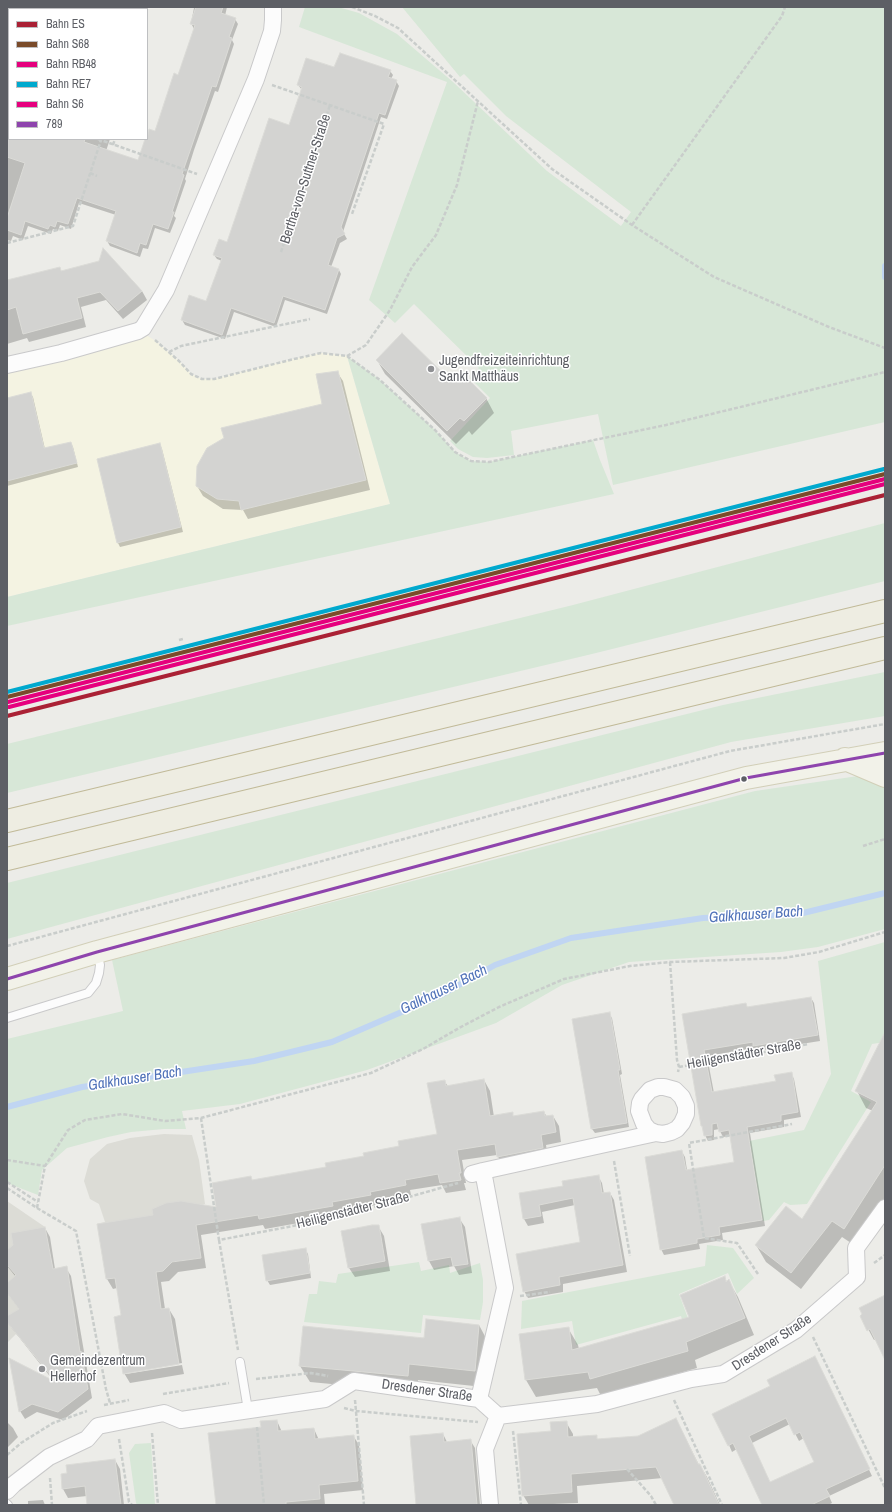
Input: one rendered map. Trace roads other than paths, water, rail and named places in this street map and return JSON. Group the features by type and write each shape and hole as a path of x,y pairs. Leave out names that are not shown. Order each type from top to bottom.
{"highway":[{"path":"7,821 885,611"},
{"path":"7,859 885,648"}],"main road":[{"path":"7,979 97,952 746,778 885,753"},
{"path":"845,759 885,776"}],"street":[{"path":"7,365 60,353 138,331 143,328 166,290 212,179 256,79 272,31 272,7"},
{"path":"479,1399 505,1288 478,1173 656,1133 663,1134 671,1132 677,1129 682,1123 686,1114 686,1106 682,1097 675,1090 658,1087 650,1090 642,1099 639,1111 640,1117 649,1130 656,1133"},
{"name":"Dresdener Straße","path":"251,1409 325,1399 354,1381 479,1399 504,1415 597,1404 691,1379 723,1374 806,1323 857,1277 856,1248 885,1208"},
{"path":"7,1491 49,1457 87,1439 98,1426 164,1413 181,1420 251,1409"},
{"path":"490,1505 484,1449 504,1415"}],"lane":[{"path":"7,1018 88,993 96,983 99,973 100,965 97,952"},
{"path":"240,1362 251,1409"}],"waterway":[{"path":"885,266 885,277"},
{"name":"Galkhauser Bach","path":"7,1107 82,1087 254,1061 332,1042 441,995 495,965 571,938 703,918 799,914 885,893"}],"rail line":[{"name":"RE7","path":"7,692 884,469"},
{"name":"S68","path":"7,697 885,474"},
{"name":"RB48","path":"8,702 885,479"},
{"name":"S6","path":"9,707 885,484"},
{"name":"ES","path":"7,716 885,495"}],"place":[{"name":"Jugendfreizeiteinrichtung Sankt Matthäus","path":"431,369"},
{"name":"Gemeindezentrum Hellerhof","path":"42,1369"}]}
